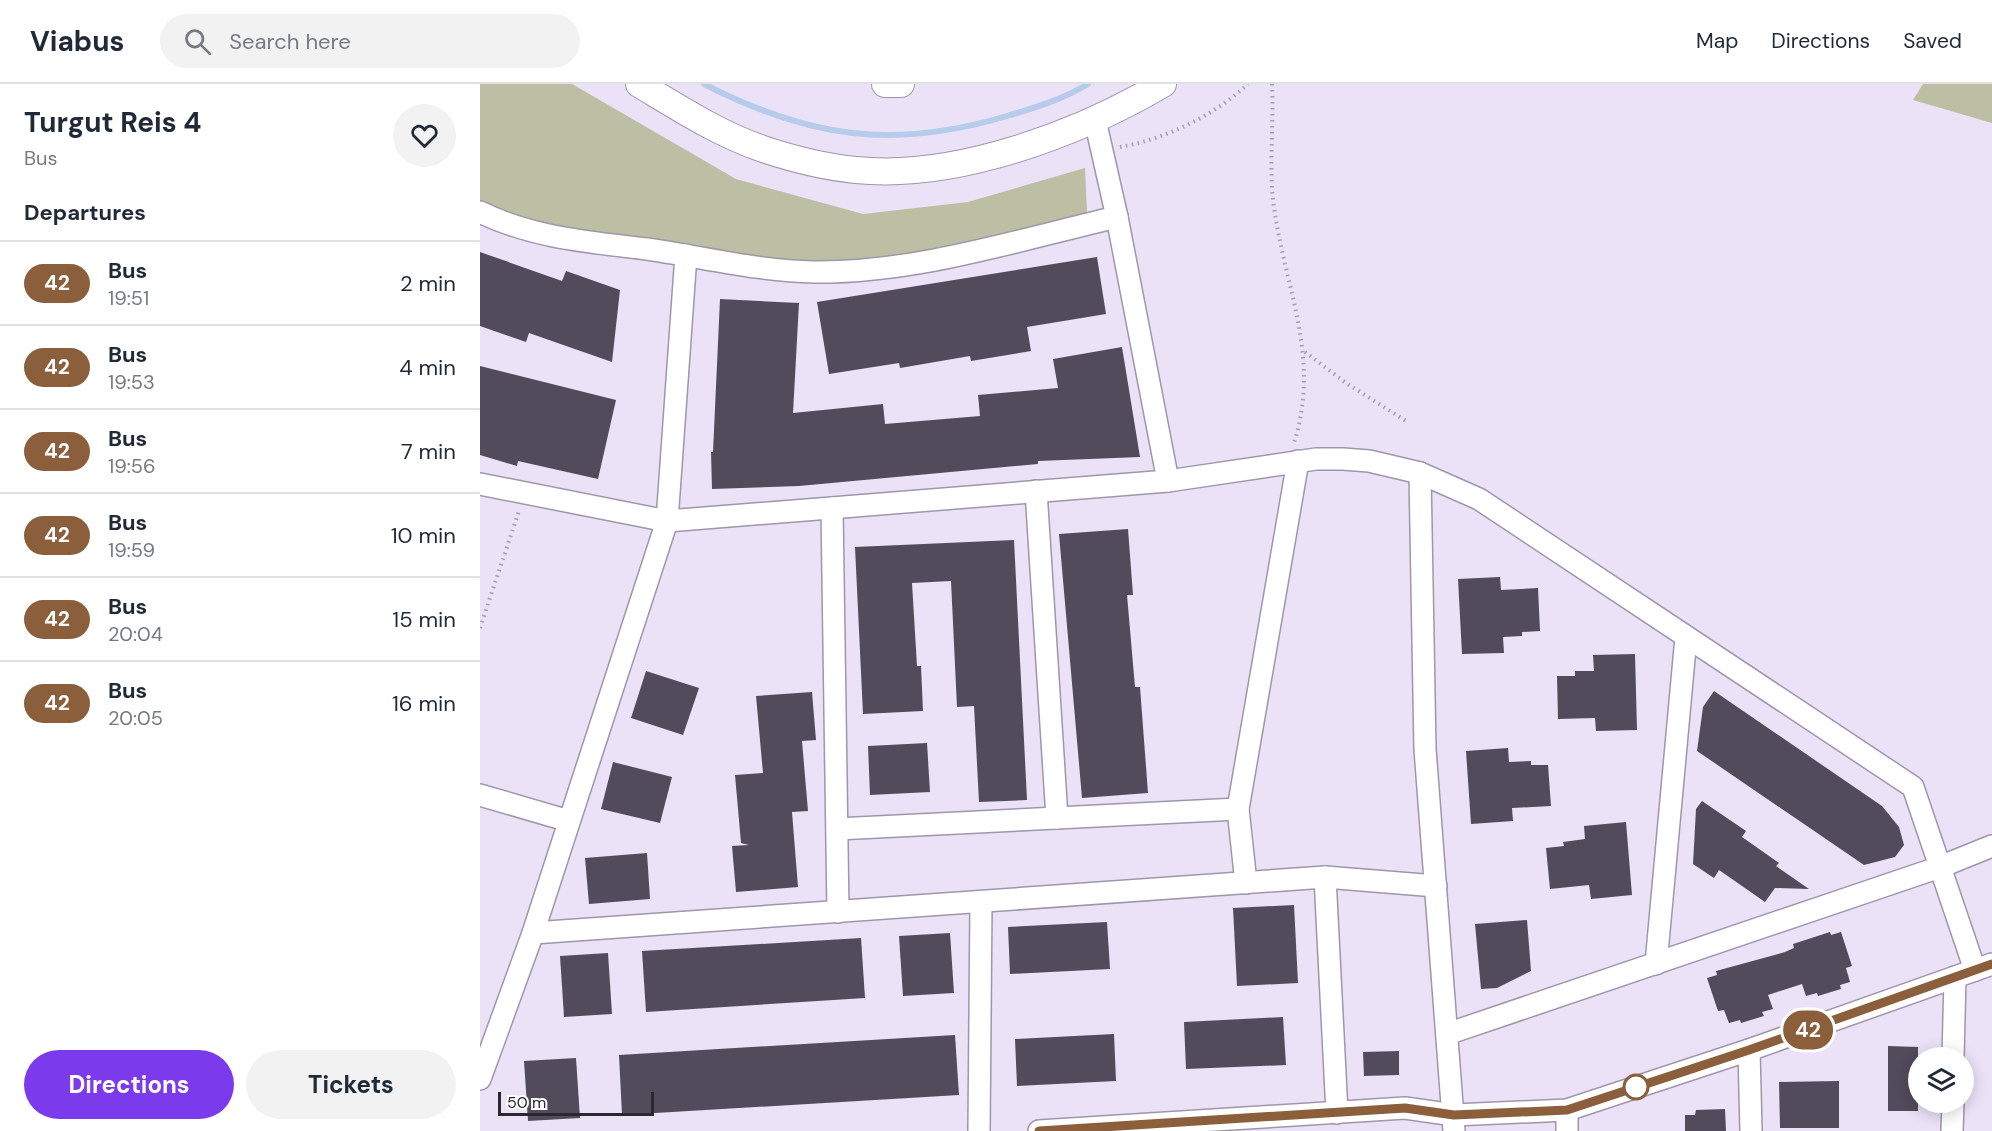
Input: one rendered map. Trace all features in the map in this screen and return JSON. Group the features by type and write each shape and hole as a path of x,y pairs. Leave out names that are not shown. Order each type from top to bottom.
{"main road":[{"path":"639,84 709,126 745,142 794,158 857,170 897,171 947,165 1034,143 1095,120 1163,84"},
{"path":"885,84 901,84"}],"street":[{"path":"1095,120 1117,217 1168,481"},
{"path":"480,212 543,234 778,270 852,271 926,261 1117,217"},
{"path":"480,1079 489,1026 533,933 667,521 686,255"},
{"path":"480,484 667,521 1168,481 1316,459 1369,461 1420,473 1479,499 1912,787 1940,867 1984,967 1749,1050 1567,1110 1454,1123 1405,1108 1215,1126 1039,1131"},
{"path":"1246,883 1238,809 1292,462"},
{"path":"1420,473 1425,749 1454,1123"},
{"path":"1036,491 1057,818"},
{"path":"832,508 838,912"},
{"path":"1656,964 1686,637"},
{"path":"480,795 569,821"},
{"path":"837,829 1238,809"},
{"path":"1448,1034 1940,867 1992,846"},
{"path":"533,933 1326,877 1436,886"},
{"path":"1326,877 1337,1113"},
{"path":"979,1131 981,902"},
{"path":"1953,1047 1955,977"},
{"path":"1749,1050 1751,1131"},
{"path":"1567,1110 1567,1131"},
{"path":"1952,1131 1953,1113"}],"path":[{"path":"1102,151 1129,146 1174,130 1218,107 1248,84"},
{"path":"1272,84 1273,198 1304,352 1305,383 1301,420 1292,462"},
{"path":"1304,352 1346,383 1406,421"},
{"path":"480,628 525,493"}],"green space":[{"path":"480,84 572,84 736,179 863,214 968,202 1085,168 1087,213 1048,237 848,273 558,247 480,203"},
{"path":"1923,84 1992,84 1992,123 1913,100"}],"building":[{"path":"480,252 562,281 566,271 620,290 612,362 529,333 526,342 480,326"},
{"path":"1097,257 1106,314 1027,327 1031,351 971,361 970,356 900,368 899,363 829,374 817,302"},
{"path":"720,299 799,303 793,413 883,404 885,424 980,416 978,395 1058,388 1053,359 1122,347 1140,457 1038,461 1038,464 799,486 712,489 711,452 713,452"},
{"path":"480,366 616,400 598,479 518,461 517,466 480,455"},
{"path":"1128,529 1133,595 1127,595 1135,687 1140,687 1148,793 1082,798 1059,534"},
{"path":"1014,540 1027,800 979,802 974,706 957,707 951,581 912,583 917,666 921,666 923,711 863,714 855,547"},
{"path":"1500,577 1501,590 1538,588 1540,631 1522,632 1522,636 1503,637 1504,653 1462,654 1458,579"},
{"path":"1635,654 1637,730 1596,731 1595,718 1558,719 1557,676 1575,676 1575,671 1594,671 1593,655"},
{"path":"646,671 699,688 683,735 631,718"},
{"path":"1714,691 1882,806 1899,827 1904,845 1895,857 1864,865 1697,751 1703,707"},
{"path":"812,692 816,740 802,741 808,811 792,812 798,887 736,892 732,846 749,845 741,843 735,775 763,773 756,696"},
{"path":"927,743 930,792 870,795 868,746"},
{"path":"1508,748 1509,762 1531,761 1531,765 1548,765 1551,806 1512,808 1513,821 1471,824 1466,751"},
{"path":"613,762 672,777 660,823 601,809"},
{"path":"1702,801 1746,831 1742,837 1779,863 1776,866 1809,889 1775,888 1765,902 1719,870 1714,878 1693,864 1696,809"},
{"path":"1626,822 1632,895 1591,899 1589,885 1550,889 1546,848 1564,846 1563,842 1585,839 1584,826"},
{"path":"647,853 650,899 589,904 585,858"},
{"path":"1294,905 1298,983 1237,986 1233,908"},
{"path":"1527,920 1531,971 1497,988 1481,989 1475,924"},
{"path":"1107,922 1110,969 1010,974 1008,927"},
{"path":"1830,932 1831,935 1841,932 1852,966 1846,968 1850,982 1840,985 1841,989 1818,996 1817,993 1806,996 1802,984 1768,995 1773,1009 1762,1012 1764,1016 1741,1023 1740,1020 1729,1023 1724,1010 1718,1011 1707,978 1717,975 1716,971 1785,952 1794,948 1793,944"},
{"path":"950,933 954,993 903,996 899,936"},
{"path":"861,938 865,998 646,1012 642,951"},
{"path":"608,953 612,1014 564,1017 560,956"},
{"path":"1283,1017 1286,1065 1186,1069 1184,1022"},
{"path":"1114,1034 1116,1081 1017,1086 1015,1039"},
{"path":"955,1035 959,1095 622,1115 619,1055"},
{"path":"1888,1046 1918,1047 1908,1047 1908,1111 1888,1111"},
{"path":"1399,1051 1399,1075 1364,1076 1363,1052"},
{"path":"576,1058 580,1118 528,1121 524,1061"},
{"path":"1839,1081 1839,1128 1780,1128 1779,1082"},
{"path":"1725,1109 1726,1131 1685,1131 1685,1115 1695,1115 1696,1110"}],"waterway":[{"path":"704,84 780,117 816,127 852,133 889,135 926,133 966,127 1059,99 1088,84"}],"bus line":[{"name":"42","path":"1039,1131 1405,1108 1454,1115 1567,1110 1749,1050 1992,964"}]}
